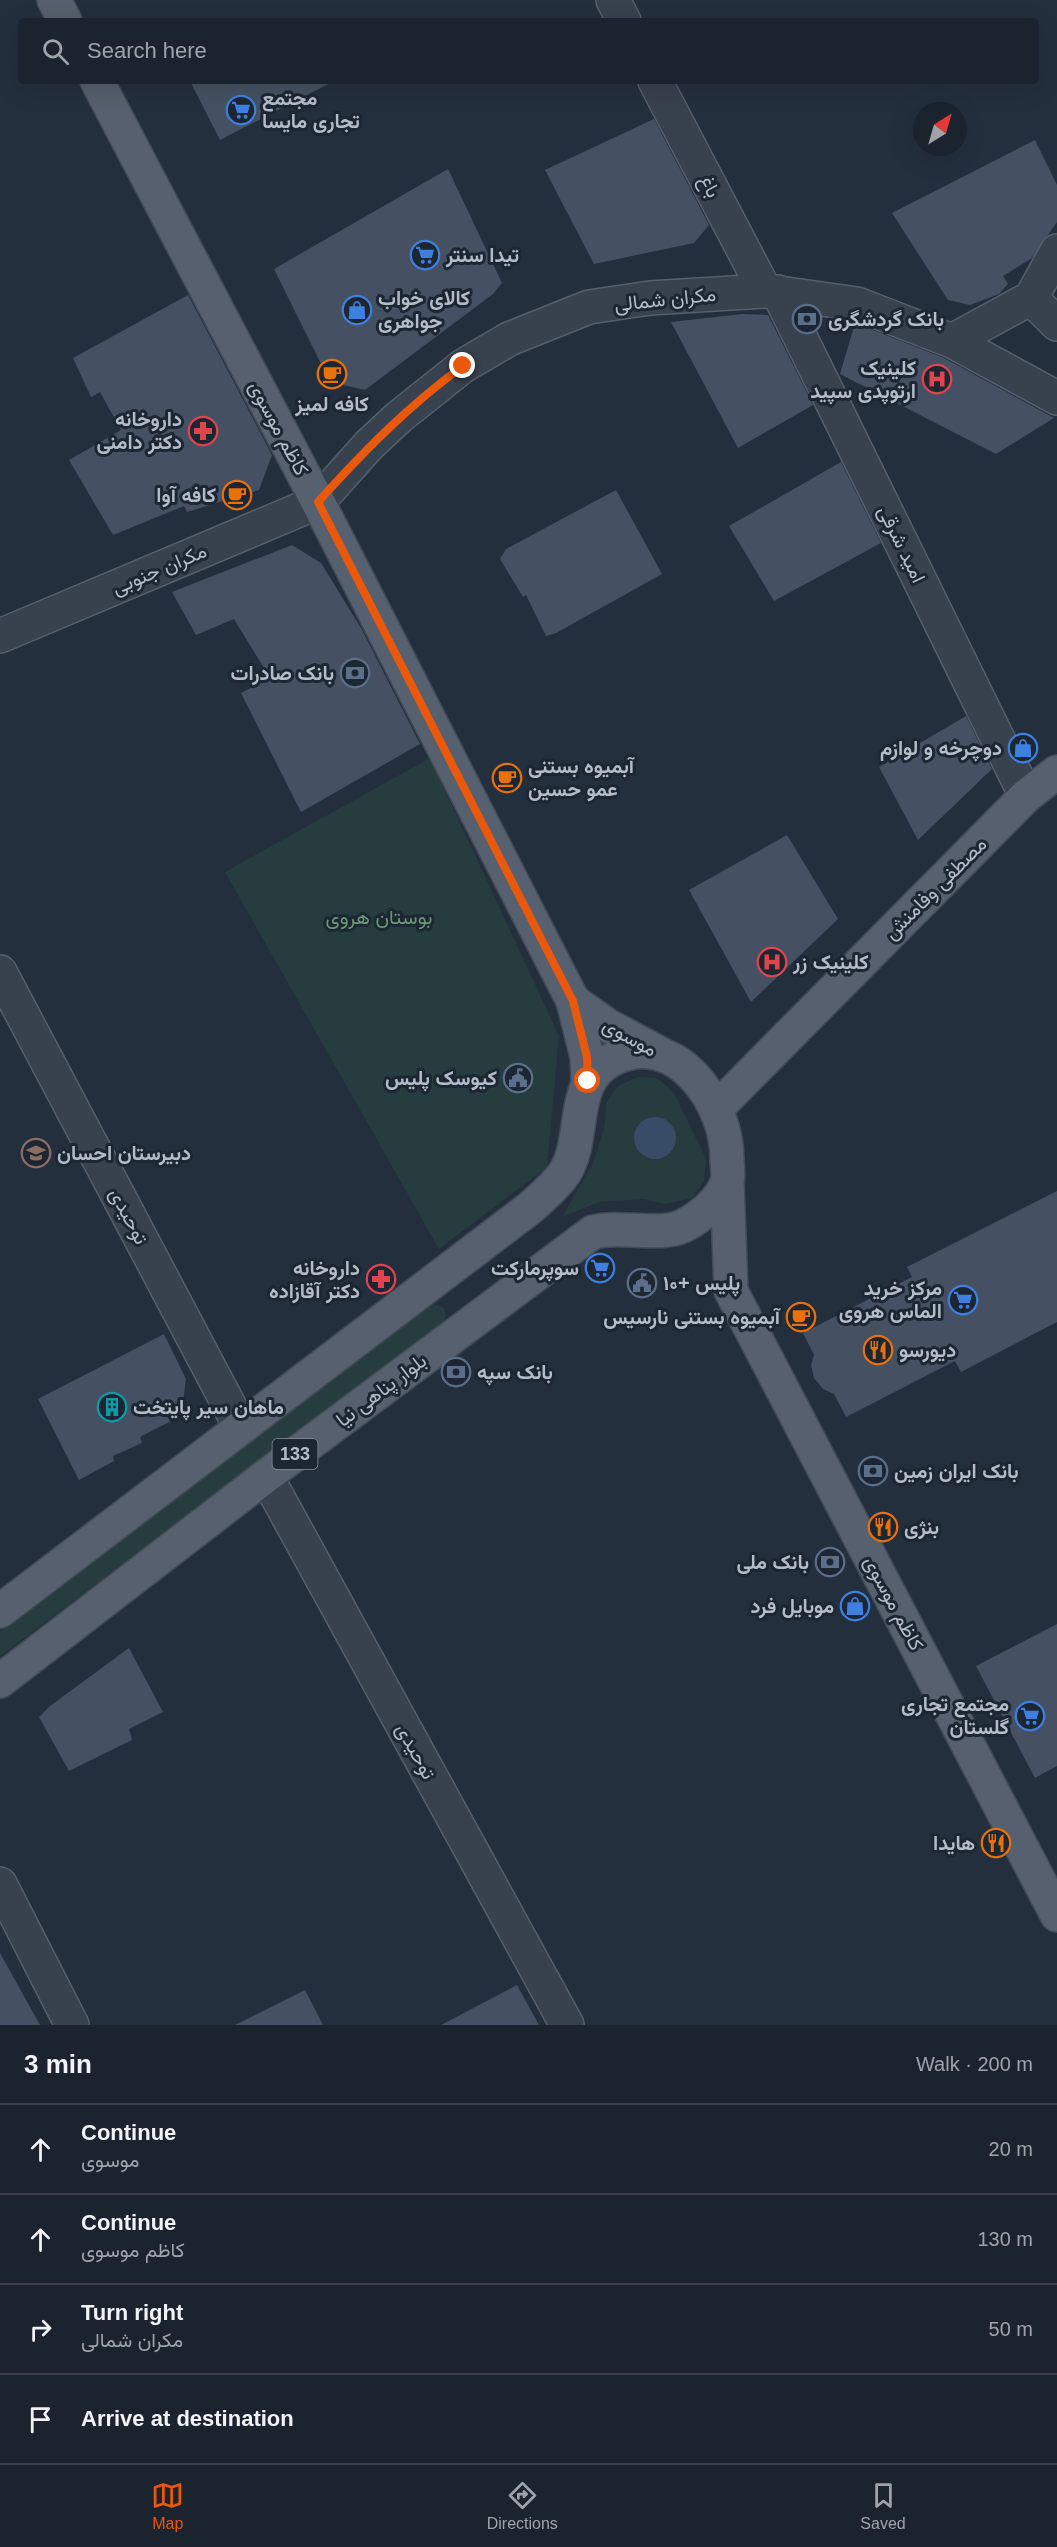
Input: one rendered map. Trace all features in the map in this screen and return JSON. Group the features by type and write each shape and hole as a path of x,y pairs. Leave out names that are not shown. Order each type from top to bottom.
{"main road":[{"path":"54,0 64,18"},
{"name":"کاظم موسوی","path":"99,84 318,502 573,1001"},
{"name":"مصطفی وفامنش","path":"1026,796 1057,752"},
{"name":"مصطفی وفامنش","path":"717,1108 1026,796 1057,772"},
{"name":"موسوی","path":"573,1001 607,1025 666,1057 698,1078 717,1108 728,1142 727,1182"},
{"name":"موسوی","path":"573,1001 587,1057 588,1081"},
{"path":"588,1081 612,1059 637,1053 666,1057"},
{"name":"133","path":"0,1611 505,1229 566,1171 576,1140 579,1109 588,1081"},
{"name":"کاظم موسوی","path":"727,1182 731,1291 1057,1915"},
{"name":"بلوار پناهی نیا","path":"0,1681 266,1476 593,1232 611,1228 650,1232 681,1227 708,1209 727,1182"}],"street":[{"path":"613,0 622,18"},
{"name":"باغ","path":"658,84 771,292"},
{"path":"952,341 1030,298 1057,251"},
{"name":"مکران شمالی","path":"318,502 369,445 421,398 463,366 508,339 589,308 650,298 771,292 858,304 952,341 1057,398"},
{"name":"امید شرقی","path":"771,292 1026,796"},
{"path":"1030,298 1057,324"},
{"name":"مکران جنوبی","path":"0,636 318,502"},
{"name":"توحیدی","path":"0,972 241,1428"},
{"name":"توحیدی","path":"266,1476 567,2025"},
{"path":"0,1884 72,2025"}],"green space":[{"name":"بوستان هروی","path":"430,758 559,1036 547,1167 439,1249 225,872"},
{"path":"638,1077 657,1078 674,1093 706,1159 704,1181 692,1198 666,1204 643,1199 599,1202 562,1217 593,1163 605,1125 606,1103 618,1086"},
{"path":"436,1305 444,1308 446,1315 444,1322 0,1656 0,1632 428,1307"}],"water":[{"path":"655,1117 670,1123 676,1138 670,1153 655,1159 640,1153 634,1138 640,1123"}],"building":[{"name":"مجتمع تجاری مايسا","path":"192,84 328,84 220,140"},
{"path":"654,119 709,225 694,243 594,264 545,170"},
{"path":"1035,140 1057,185 1057,222 1032,258 1003,276 1008,284 999,294 970,305 948,300 892,213"},
{"path":"448,169 502,283 493,294 365,390 330,382 274,269"},
{"path":"188,295 272,455 259,490 187,512 184,506 113,535 69,460 121,430 100,392 91,397 73,358"},
{"path":"742,314 768,315 813,405 738,448 671,322"},
{"path":"855,323 944,358 1054,418 996,454 840,374"},
{"path":"841,462 881,543 774,601 729,526"},
{"path":"616,490 662,574 556,633 546,636 526,595 523,597 500,559 506,549"},
{"path":"292,545 321,563 361,628 420,744 301,812 241,693 270,678 234,619 196,635 172,592"},
{"path":"966,716 992,769 918,840 879,767"},
{"path":"787,835 838,919 751,1002 689,890"},
{"name":"مرکز خرید الماس هروی","path":"1057,1191 1057,1322 961,1372 955,1361 846,1417 834,1394 823,1389 814,1378 811,1365 814,1355 803,1333 912,1277 907,1267"},
{"name":"ماهان سیر پایتخت","path":"164,1334 186,1379 181,1416 140,1437 142,1443 113,1456 114,1461 79,1480 38,1399"},
{"name":"مجتمع تجاری گلستان","path":"1057,1624 1057,1766 1035,1778 976,1666"},
{"path":"129,1648 163,1712 129,1729 132,1740 69,1771 39,1717 50,1706"},
{"path":"0,1953 40,2025 0,2025"},
{"path":"517,1985 539,2025 441,2025"},
{"path":"305,1990 323,2025 235,2025"}],"place":[{"name":"مجتمع تجاری مايسا","path":"241,110"},
{"name":"تیدا سنتر","path":"425,255"},
{"name":"کالای خواب جواهری","path":"357,310"},
{"name":"بانک گردشگری","path":"807,319"},
{"name":"کافه لمیز","path":"332,374"},
{"name":"کلینیک ارتوپدی سپید","path":"937,379"},
{"name":"داروخانه دکتر دامنی","path":"203,431"},
{"name":"کافه آوا","path":"237,495"},
{"name":"بانک صادرات","path":"355,673"},
{"name":"دوچرخه و لوازم","path":"1023,748"},
{"name":"آبمیوه بستنی عمو حسین","path":"507,778"},
{"name":"کلینیک زر","path":"772,962"},
{"name":"کیوسک پلیس","path":"518,1078"},
{"name":"دبیرستان احسان","path":"36,1153"},
{"name":"سوپرمارکت","path":"600,1268"},
{"name":"داروخانه دکتر آقازاده","path":"381,1279"},
{"name":"پلیس +۱۰","path":"642,1283"},
{"name":"مرکز خرید الماس هروی","path":"963,1300"},
{"name":"آبمیوه بستنی نارسیس","path":"801,1317"},
{"name":"دیورسو","path":"878,1350"},
{"name":"بانک سپه","path":"456,1372"},
{"name":"ماهان سیر پایتخت","path":"112,1407"},
{"name":"بانک ایران زمین","path":"873,1471"},
{"name":"بنژی","path":"883,1527"},
{"name":"بانک ملی","path":"830,1562"},
{"name":"موبایل فرد","path":"855,1606"},
{"name":"مجتمع تجاری گلستان","path":"1030,1716"},
{"name":"هایدا","path":"996,1843"}],"route":[{"path":"463,366 428,392 369,445 318,502 573,1001 587,1057 588,1081"}]}
